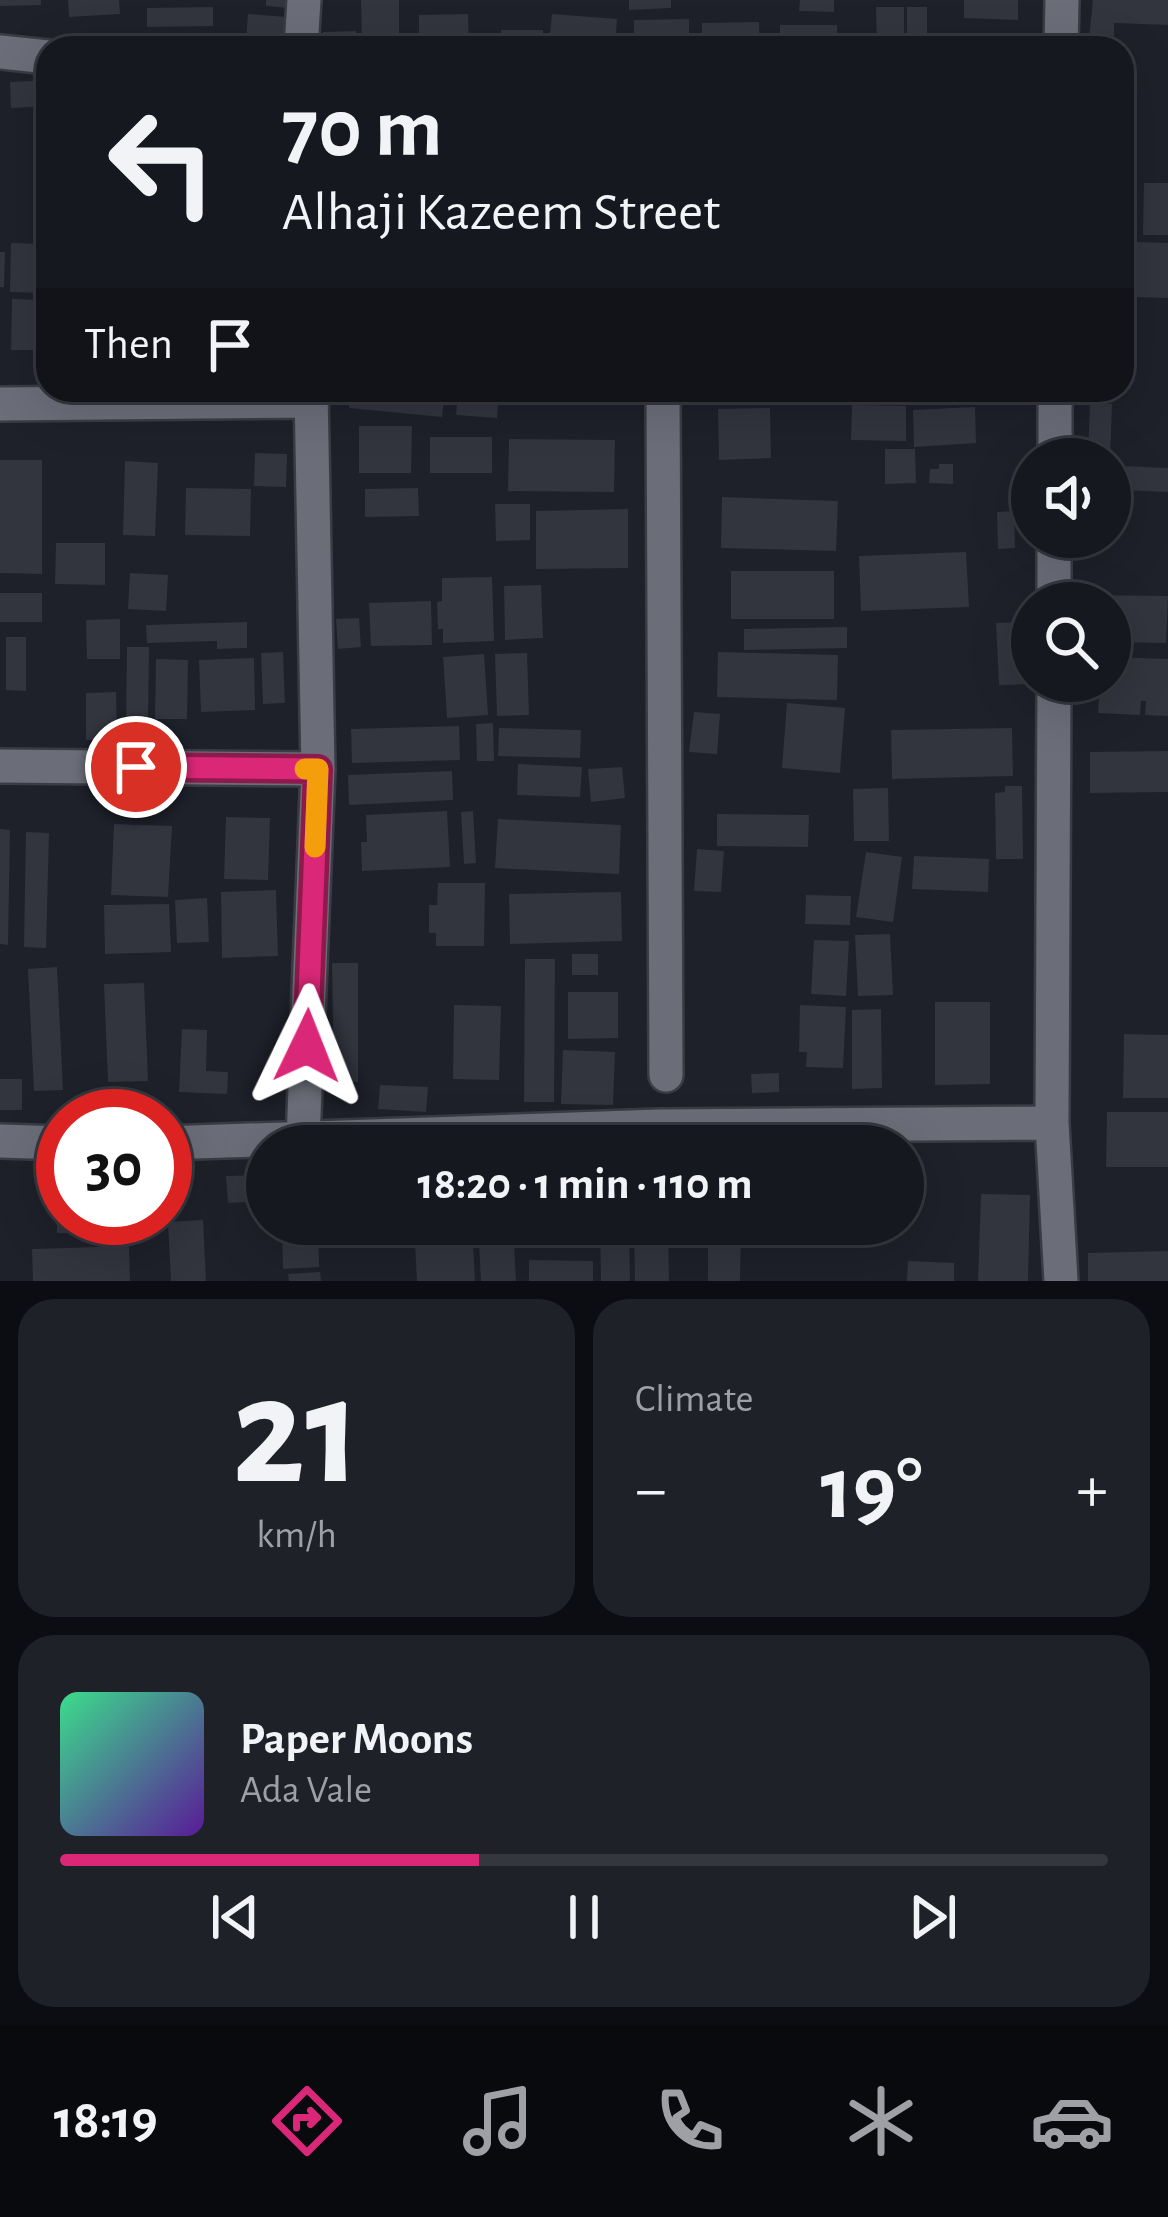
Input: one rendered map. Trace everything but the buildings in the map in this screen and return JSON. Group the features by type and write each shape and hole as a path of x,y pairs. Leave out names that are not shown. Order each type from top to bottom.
{"street":[{"path":"302,36 304,0"},
{"path":"1061,36 1062,0"},
{"path":"0,52 36,56"},
{"path":"0,404 78,402"},
{"path":"304,1125 318,769 310,402"},
{"path":"663,402 666,1075"},
{"path":"1054,438 1055,402"},
{"path":"1054,702 1052,1123 1061,1281"},
{"path":"0,766 318,769"},
{"path":"790,1125 1052,1123"},
{"path":"0,1141 36,1142"},
{"path":"192,1142 246,1141"}],"slow traffic":[{"path":"305,769 318,769 315,847"}],"route":[{"path":"136,767 318,769 307,1046"}]}
